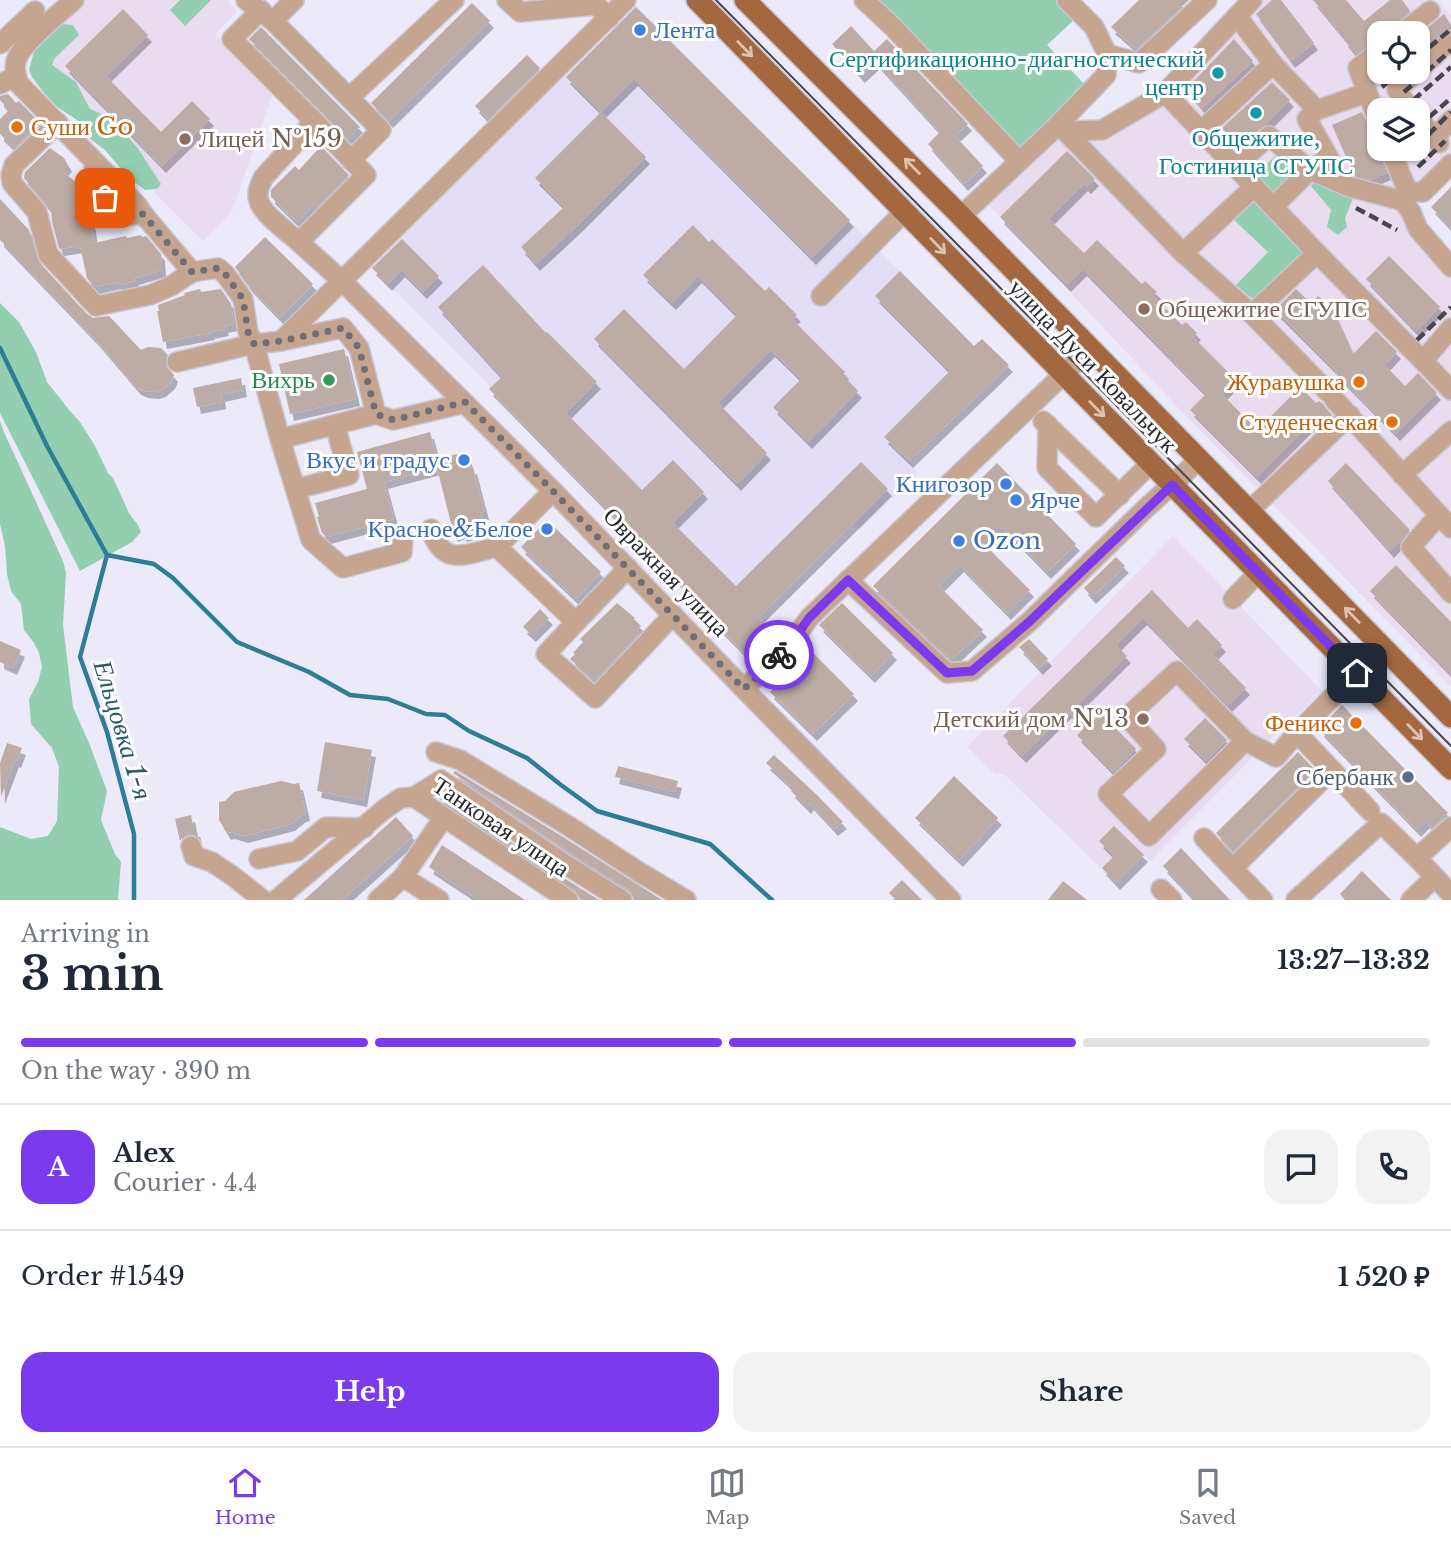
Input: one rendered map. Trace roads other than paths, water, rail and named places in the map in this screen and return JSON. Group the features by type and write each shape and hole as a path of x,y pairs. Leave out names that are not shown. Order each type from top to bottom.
{"main road":[{"name":"улица Дуси Ковальчук","path":"697,0 1451,769"},
{"name":"улица Дуси Ковальчук","path":"745,0 961,216 1451,716"}],"street":[{"path":"0,44 35,12 74,0"},
{"path":"294,0 260,11 232,39 366,175 299,242"},
{"path":"350,97 454,0"},
{"path":"520,4 598,8 626,0"},
{"path":"864,0 1019,161"},
{"path":"961,216 1054,129 1106,75 1107,54 1094,27 1067,0"},
{"path":"1107,54 1139,63 1207,0"},
{"path":"1252,0 1165,93 1102,130 1065,131 1183,253 1252,314 1331,395 1445,521 1411,547 1451,593"},
{"path":"281,341 342,281 598,8"},
{"path":"260,11 381,130 351,160"},
{"path":"1417,21 1430,11"},
{"path":"35,12 21,49 8,72 138,206 192,272"},
{"path":"1237,16 1273,64 1317,110"},
{"path":"1430,59 1451,40"},
{"path":"1367,61 1358,68 1368,98"},
{"path":"1201,131 1273,64"},
{"path":"1402,98 1397,90 1403,84"},
{"path":"1165,93 1451,390"},
{"path":"1273,206 1310,170 1329,158 1307,119 1317,110 1366,93"},
{"name":"Овражная улица","path":"313,120 262,178 258,187 258,201 266,212 342,281 465,402 951,900"},
{"path":"1430,132 1437,140 1451,120"},
{"path":"58,123 14,165 11,175 12,183 37,212 48,254 96,306 150,295 172,286 192,272 218,268 243,299 248,332 254,344 311,540 343,568 402,552 403,537"},
{"path":"1234,167 1269,135 1310,170 1347,186 1406,196 1423,192 1451,164"},
{"path":"1394,161 1418,229 1451,267"},
{"path":"1183,253 1254,187"},
{"path":"821,296 904,212"},
{"path":"1252,314 1317,253"},
{"path":"177,362 254,344 343,328 359,348 376,414"},
{"path":"1423,361 1451,328"},
{"path":"744,689 792,642 809,618 1091,348"},
{"path":"280,439 376,414 393,420 465,402"},
{"path":"1030,408 1120,495"},
{"path":"1250,510 1350,415"},
{"path":"296,489 349,475 335,425"},
{"path":"1048,425 1047,468 1096,517 1150,463"},
{"path":"1402,475 1451,431"},
{"path":"848,580 947,673 972,671 1029,622 1200,459"},
{"path":"431,529 435,543 444,553 456,556 497,547 553,491"},
{"path":"497,547 576,622"},
{"path":"628,568 546,654 595,698 673,615"},
{"path":"1233,599 1258,573"},
{"path":"1245,741 1149,836 1108,794 1156,749 1127,717 1177,671 1245,741 1276,757 1357,673"},
{"path":"1297,733 1370,811"},
{"path":"436,751 460,760 568,824 686,900"},
{"path":"1234,868 1332,770"},
{"path":"414,797 441,780 622,900"},
{"name":"Танковая улица","path":"276,900 401,798 414,797 568,900"},
{"path":"378,900 403,877 444,817"},
{"path":"1296,900 1381,823 1451,894"},
{"path":"259,859 297,850 326,827 364,828"},
{"path":"1417,858 1451,827"},
{"path":"1204,838 1263,900"},
{"path":"191,846 194,856 212,862 263,900"},
{"path":"403,877 439,900"},
{"path":"1411,900 1435,877"}],"waterway":[{"name":"Ельцовка 1-я","path":"0,348 47,446 107,555 80,657 107,732 134,834 134,900"},
{"path":"107,555 154,564 173,578 237,642 309,672 350,695 388,699 426,714 445,715 469,731 527,758 597,811 710,844 772,900"}],"tram line":[{"path":"716,0 1451,746"}],"railway":[{"path":"1430,47 1451,29"},
{"path":"1404,92 1451,50"},
{"path":"1416,98 1451,67"},
{"path":"1382,87 1386,84"},
{"path":"1430,116 1451,98"},
{"path":"1430,133 1451,112"},
{"path":"1418,167 1445,141"},
{"path":"1356,208 1397,230"},
{"path":"1417,340 1451,307"}],"place":[{"name":"Лента","path":"640,30"},
{"name":"Сертификационно-диагностический центр","path":"1218,73"},
{"name":"Общежитие, Гостиница СГУПС","path":"1256,113"},
{"name":"Суши Go","path":"17,127"},
{"name":"Лицей №159","path":"185,139"},
{"name":"Общежитие СГУПС","path":"1144,309"},
{"name":"Вихрь","path":"329,380"},
{"name":"Журавушка","path":"1359,382"},
{"name":"Студенческая","path":"1392,422"},
{"name":"Вкус и градус","path":"464,460"},
{"name":"Книгозор","path":"1006,484"},
{"name":"Ярче","path":"1016,500"},
{"name":"Красное&Белое","path":"547,529"},
{"name":"Ozon","path":"959,541"},
{"name":"Детский дом №13","path":"1143,719"},
{"name":"Феникс","path":"1356,723"},
{"name":"Сбербанк","path":"1408,777"}]}
